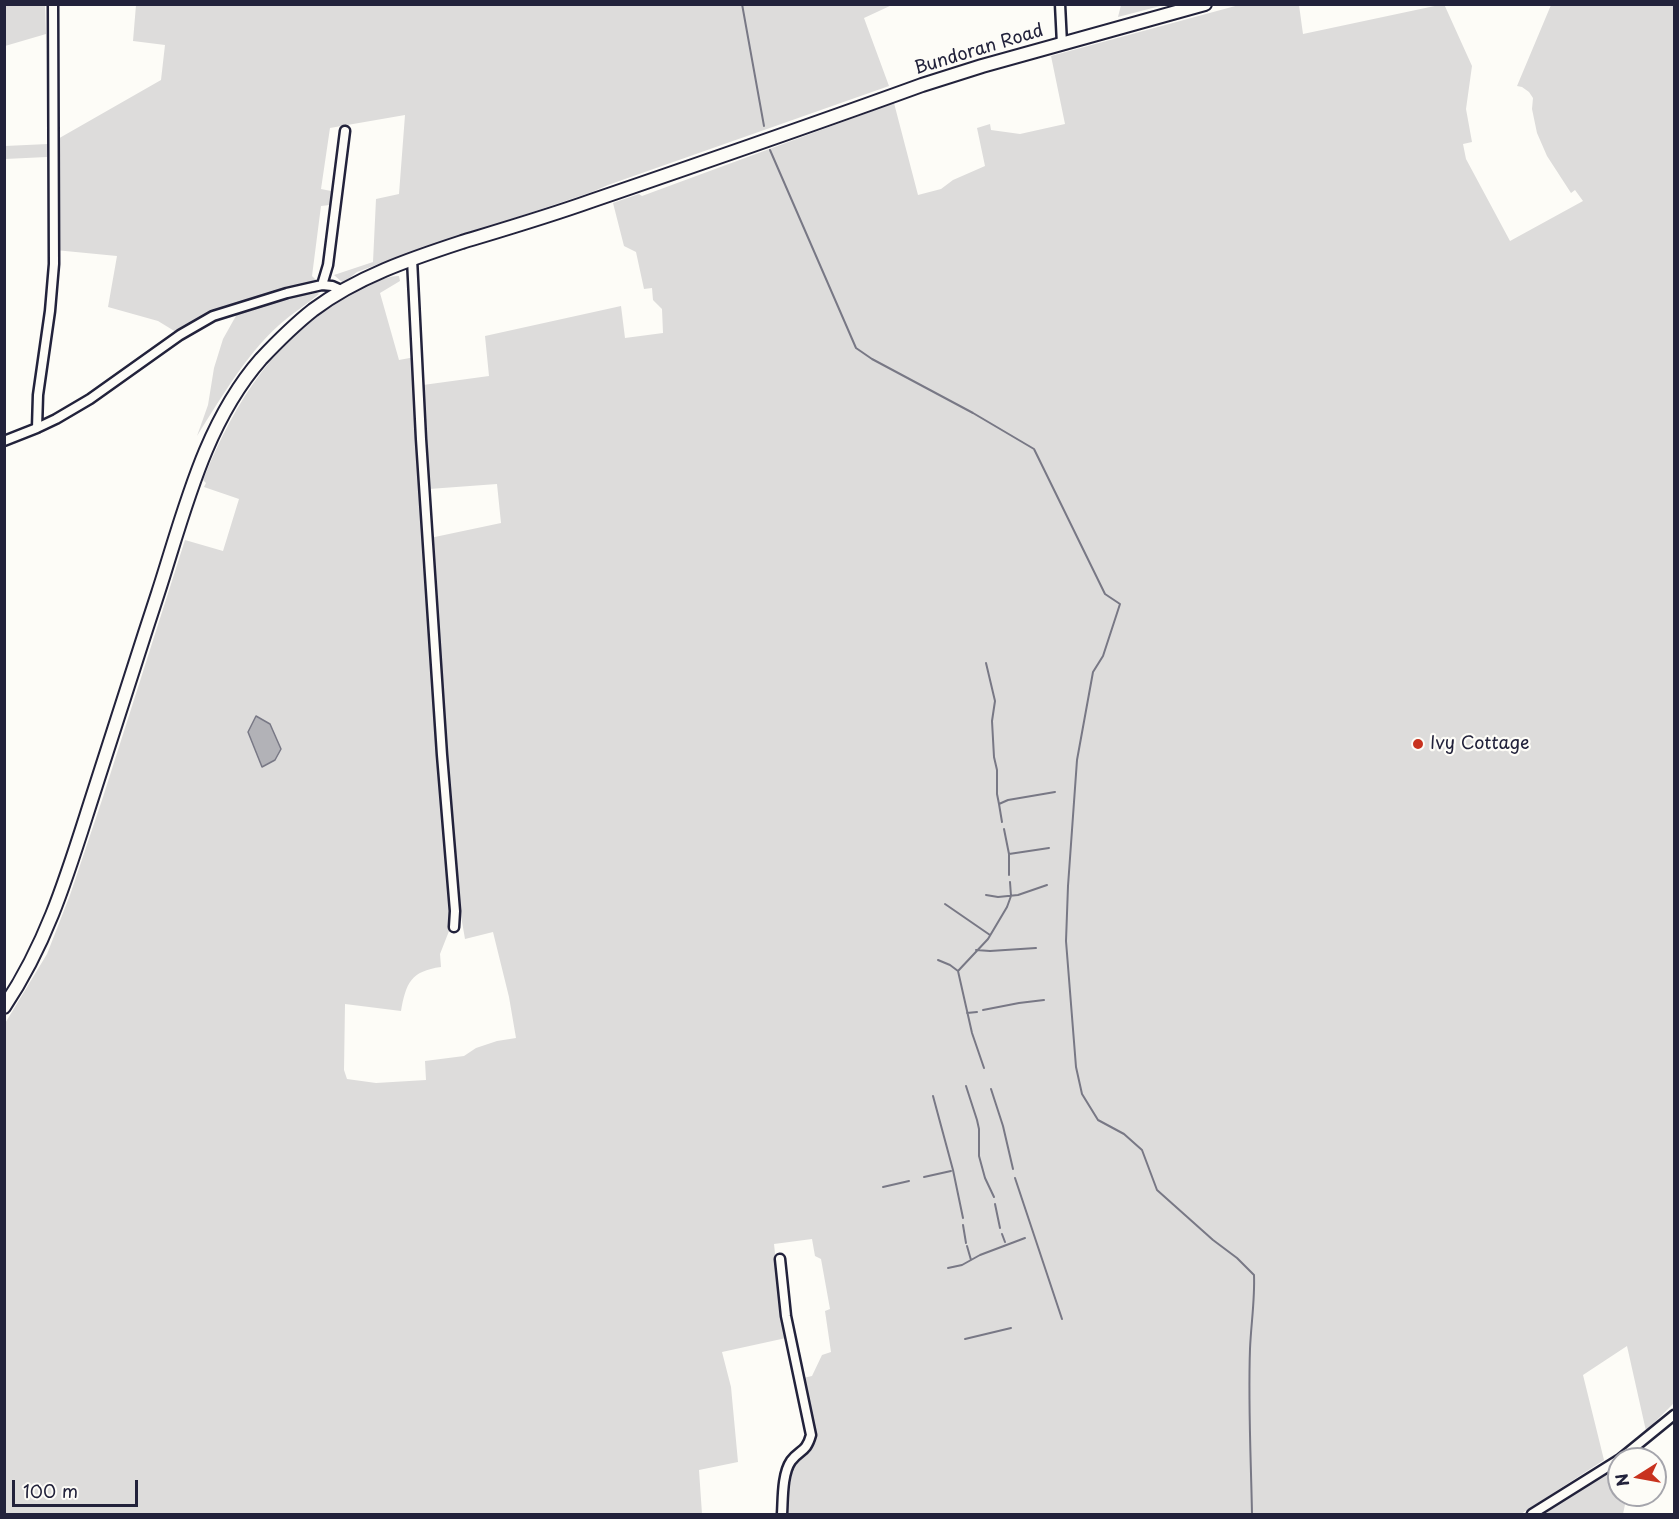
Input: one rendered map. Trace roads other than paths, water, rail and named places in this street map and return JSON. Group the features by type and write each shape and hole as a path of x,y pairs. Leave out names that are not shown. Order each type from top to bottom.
{"highway":[{"name":"Bundoran Road","path":"4,1007 35,957 65,883 198,471 212,437 236,393 259,362 285,334 313,310 373,275 412,259 562,211 982,66 1204,4"}],"street":[{"path":"37,428 38,395 54,264 53,4"},
{"path":"1060,4 1062,44"},
{"path":"322,285 328,265 345,131"},
{"path":"412,259 421,439 442,755 455,910 454,927"},
{"path":"4,441 56,419 90,399 180,335 213,316 287,293 322,285 343,291"},
{"path":"780,1259 786,1316 811,1435 808,1446 790,1462 783,1484 782,1515"},
{"path":"1532,1515 1620,1459 1674,1415"}],"waterway":[{"path":"742,4 764,126"},
{"path":"770,150 856,348 1034,449 1105,594 1120,604 1103,656 1093,672 1077,760 1066,941 1076,1067 1082,1094 1098,1120 1124,1134 1142,1150 1157,1190 1254,1275 1249,1370 1252,1514"},
{"path":"986,663 995,701 992,721 999,804"},
{"path":"1002,822 999,804 1008,800 1055,792"},
{"path":"1004,829 1009,854 1009,875"},
{"path":"1009,854 1049,848"},
{"path":"958,971 988,939 1007,907 1011,896 1010,882"},
{"path":"986,895 998,897 1018,895 1047,885"},
{"path":"945,904 990,935"},
{"path":"976,950 1036,948"},
{"path":"938,960 958,971 972,1033 984,1068"},
{"path":"983,1010 1044,1000"},
{"path":"967,1013 977,1012"},
{"path":"966,1086 979,1129 979,1156 985,1178 994,1197"},
{"path":"991,1089 1013,1169"},
{"path":"933,1096 963,1218"},
{"path":"924,1177 951,1171"},
{"path":"1015,1178 1062,1319"},
{"path":"883,1187 909,1181"},
{"path":"995,1204 1000,1228"},
{"path":"963,1225 966,1243"},
{"path":"1002,1234 1005,1242"},
{"path":"948,1268 962,1265 980,1255 1025,1238"},
{"path":"967,1246 971,1260"},
{"path":"965,1339 1011,1328"}],"place":[{"name":"Ivy Cottage","path":"1418,744"}]}
